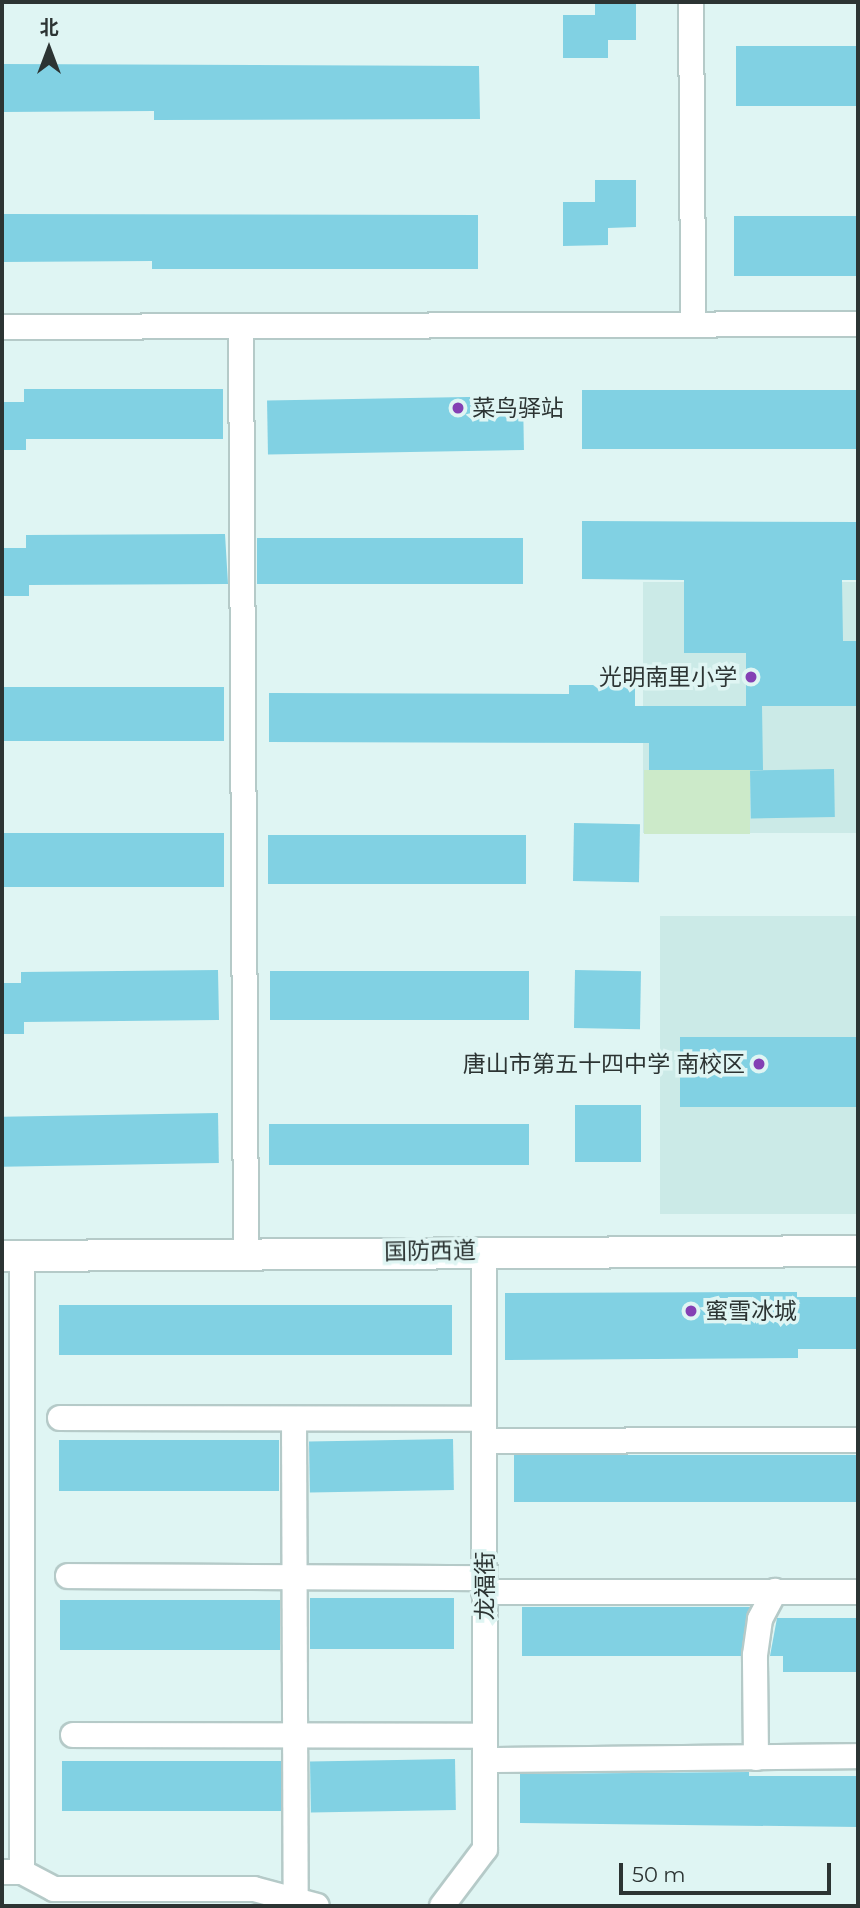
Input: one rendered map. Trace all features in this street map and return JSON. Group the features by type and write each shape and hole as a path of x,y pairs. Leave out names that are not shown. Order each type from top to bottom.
{"street":[{"path":"691,2 692,323"},
{"path":"2,327 858,324"},
{"path":"241,326 246,1253"},
{"name":"国防西道","path":"12,1256 484,1251 858,1251"},
{"name":"龙福街","path":"442,1906 485,1849 484,1251"},
{"path":"12,1256 12,1872 54,1889 254,1889 307,1903 295,1737 294,1419"},
{"path":"60,1418 294,1419 485,1430 858,1440"},
{"path":"68,1576 295,1576 485,1585 858,1592"},
{"path":"756,1758 755,1656 760,1619 775,1591"},
{"path":"73,1735 295,1737 485,1748 756,1758 858,1756"}],"shaded area":[{"name":"光明南里小学","path":"643,582 858,582 858,833 643,833"},
{"name":"唐山市第五十四中学 南校区","path":"660,916 858,916 858,1214 660,1214"}],"green space":[{"path":"644,770 750,770 750,834 644,834"}],"building":[{"path":"595,2 636,2 636,40 608,40 608,58 563,58 563,15 595,15"},
{"path":"736,46 858,46 858,106 736,106"},
{"path":"2,64 479,66 480,119 154,120 154,111 2,112"},
{"path":"595,180 636,180 636,227 608,228 608,245 563,246 563,202 595,202"},
{"path":"2,214 478,215 478,269 152,269 152,261 2,262"},
{"path":"734,216 858,216 858,276 734,276"},
{"path":"24,389 223,389 223,439 26,439 26,450 2,450 2,402 24,402"},
{"path":"582,390 858,390 858,449 582,449"},
{"path":"523,396 524,450 268,454 267,400"},
{"path":"582,521 858,522 858,580 842,580 843,641 858,641 858,706 762,706 763,770 649,770 649,743 269,742 269,693 569,694 569,685 635,685 635,706 746,706 746,653 684,653 684,580 582,579"},
{"path":"225,534 228,584 29,585 29,596 2,596 2,548 26,548 26,535"},
{"path":"257,538 523,538 523,584 257,584"},
{"path":"2,687 224,687 224,741 2,741"},
{"path":"834,769 835,817 751,818 750,770"},
{"path":"574,823 640,824 639,882 573,881"},
{"path":"2,833 224,833 224,887 2,887"},
{"path":"268,835 526,835 526,884 268,884"},
{"path":"218,970 219,1020 24,1022 24,1034 2,1034 2,983 21,983 21,972"},
{"path":"575,970 641,971 640,1029 574,1028"},
{"path":"270,971 529,971 529,1020 270,1020"},
{"path":"680,1037 858,1037 858,1107 680,1107"},
{"path":"575,1105 641,1105 641,1162 575,1162"},
{"path":"218,1113 219,1163 3,1167 2,1117"},
{"path":"269,1124 529,1124 529,1165 269,1165"},
{"path":"797,1292 797,1297 858,1297 858,1349 798,1349 798,1358 505,1360 505,1293"},
{"path":"59,1305 452,1305 452,1355 59,1355"},
{"path":"453,1439 454,1490 310,1493 309,1442"},
{"path":"59,1440 279,1440 279,1491 59,1491"},
{"path":"514,1455 858,1455 858,1502 514,1502"},
{"path":"310,1598 454,1598 454,1649 310,1649"},
{"path":"60,1600 280,1600 280,1650 60,1650"},
{"path":"522,1607 750,1607 750,1656 522,1656"},
{"path":"777,1618 858,1618 858,1672 783,1672 783,1656 770,1656"},
{"path":"455,1759 456,1810 311,1813 310,1762"},
{"path":"62,1761 281,1761 281,1811 62,1811"},
{"path":"749,1772 749,1776 858,1776 858,1827 520,1823 520,1774"}],"place":[{"name":"菜鸟驿站","path":"458,408"},
{"name":"光明南里小学","path":"751,677"},
{"name":"唐山市第五十四中学 南校区","path":"759,1064"},
{"name":"蜜雪冰城","path":"691,1311"}]}
